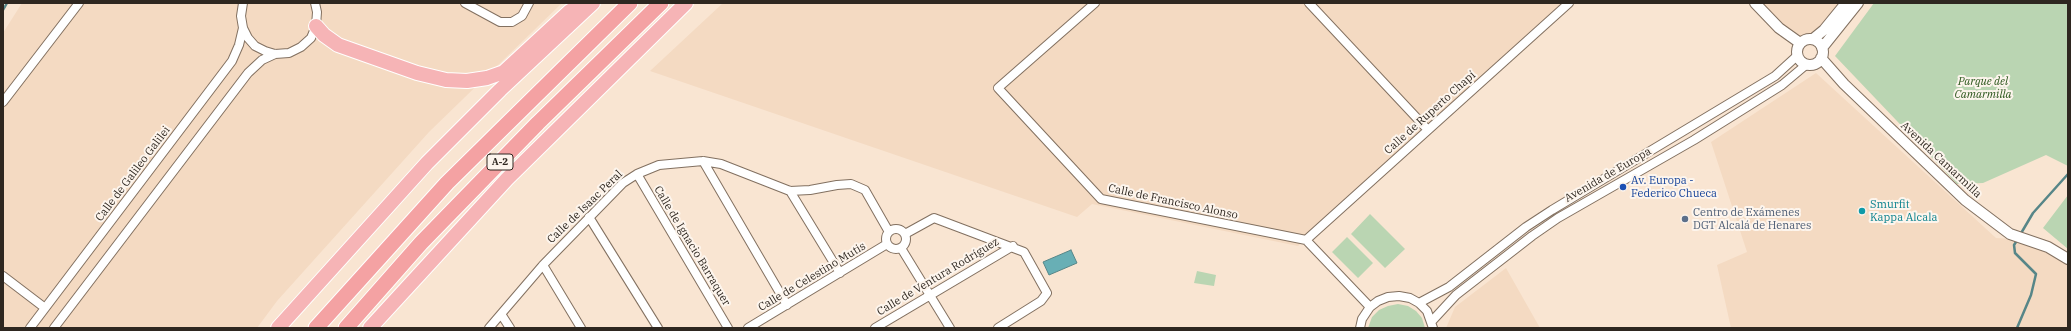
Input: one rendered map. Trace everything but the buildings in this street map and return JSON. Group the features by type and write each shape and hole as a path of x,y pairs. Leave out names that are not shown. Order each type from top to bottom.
{"highway":[{"path":"316,26 324,35 338,45 418,73 446,80 467,81 487,78 504,72 570,11 584,3"},
{"path":"278,328 427,163 500,90 593,3"},
{"name":"A-2","path":"316,328 447,183 630,3"},
{"name":"A-2","path":"346,328 432,231 538,123 661,3"},
{"path":"370,328 478,208 617,69 686,3"},
{"path":"353,328 367,316 431,243 504,168 617,69"}],"street":[{"path":"3,102 79,3"},
{"path":"243,3 241,16 243,28 248,38 255,46 275,54"},
{"path":"54,328 248,73 262,60 275,54 289,53 301,47 311,38 316,26 317,12 315,3"},
{"path":"465,3 500,22 512,22 522,16 529,3"},
{"name":"Calle de Francisco Alonso","path":"1094,3 998,88 1101,199 1306,240"},
{"path":"1309,3 1428,130"},
{"name":"Calle de Ruperto Chapí","path":"1306,240 1569,3"},
{"path":"1755,3 1779,28 1800,43"},
{"path":"1846,3 1814,39 1806,39 1800,43 1798,55 1801,61 1807,64 1814,63 1858,3"},
{"name":"Calle de Galileo Galilei","path":"30,328 232,60 239,45 243,28"},
{"path":"1814,39 1821,53"},
{"name":"Avenida Camarmilla","path":"1821,53 1844,84 1965,200 2010,234 2048,247 2066,257 2068,265"},
{"name":"Avenida de Europa","path":"1419,303 1449,287 1552,210 1604,181 1775,76 1798,55"},
{"name":"Avenida de Europa","path":"1433,325 1456,295 1532,236 1558,218 1738,113 1782,85 1807,64"},
{"path":"703,161 787,304"},
{"name":"Calle de Isaac Peral","path":"489,328 543,265 624,183 637,174 659,165 703,161 721,164 790,191 810,190 851,184 865,190 889,232"},
{"name":"Calle de Ignacio Barraquer","path":"637,174 728,328"},
{"path":"790,191 840,273"},
{"path":"589,217 658,328"},
{"path":"905,234 934,218 1012,246 1024,252 1047,293 1041,302 998,328"},
{"path":"895,229 901,230 905,234 906,238 904,245 901,248 892,248 887,244 886,238 889,232 895,229"},
{"path":"1306,240 1370,307"},
{"name":"Calle de Celestino Mutis","path":"748,328 887,244"},
{"name":"Calle de Ventura Rodríguez","path":"875,328 1012,246"},
{"path":"901,248 950,328"},
{"path":"543,265 581,328"},
{"path":"3,276 45,308"},
{"path":"1360,328 1362,319 1370,307 1378,301 1388,297 1399,296 1410,298 1419,303 1427,311 1433,325"},
{"path":"501,314 510,328"}],"shaded area":[{"path":"22,3 562,3 429,132 277,301 257,328 3,328 3,33"},
{"path":"723,3 1569,3 1298,246 1092,204 1077,217 650,71"},
{"path":"1755,3 1846,3 1810,39 1803,41"},
{"path":"1816,73 1996,238 2027,240 2063,255 2068,265 2068,328 1731,328 1717,265 1747,252 1711,142"},
{"path":"1506,268 1540,328 1446,328 1455,307"}],"green space":[{"name":"Parque del Camarmilla","path":"1874,3 2068,3 2068,166 2046,155 1983,183 1957,184 1835,56"},
{"path":"2068,195 2068,249 2043,228"},
{"path":"1370,214 1405,249 1385,268 1351,234"},
{"path":"1347,237 1373,263 1358,278 1332,252"},
{"path":"1197,271 1216,275 1214,286 1194,283"},
{"path":"1398,304 1408,306 1416,311 1422,318 1425,328 1368,328 1372,317 1379,310"}],"water":[{"path":"1071,250 1077,263 1049,275 1043,262"}],"waterway":[{"path":"3,10 7,3"},
{"path":"2020,235 2033,213 2068,174"},
{"path":"2017,328 2031,295 2036,274 2015,253 2014,245 2018,239"}],"place":[{"name":"Av. Europa - Federico Chueca","path":"1623,187"},
{"name":"Smurfit Kappa Alcala","path":"1862,211"},
{"name":"Centro de Exámenes DGT Alcalá de Henares","path":"1685,219"}]}
